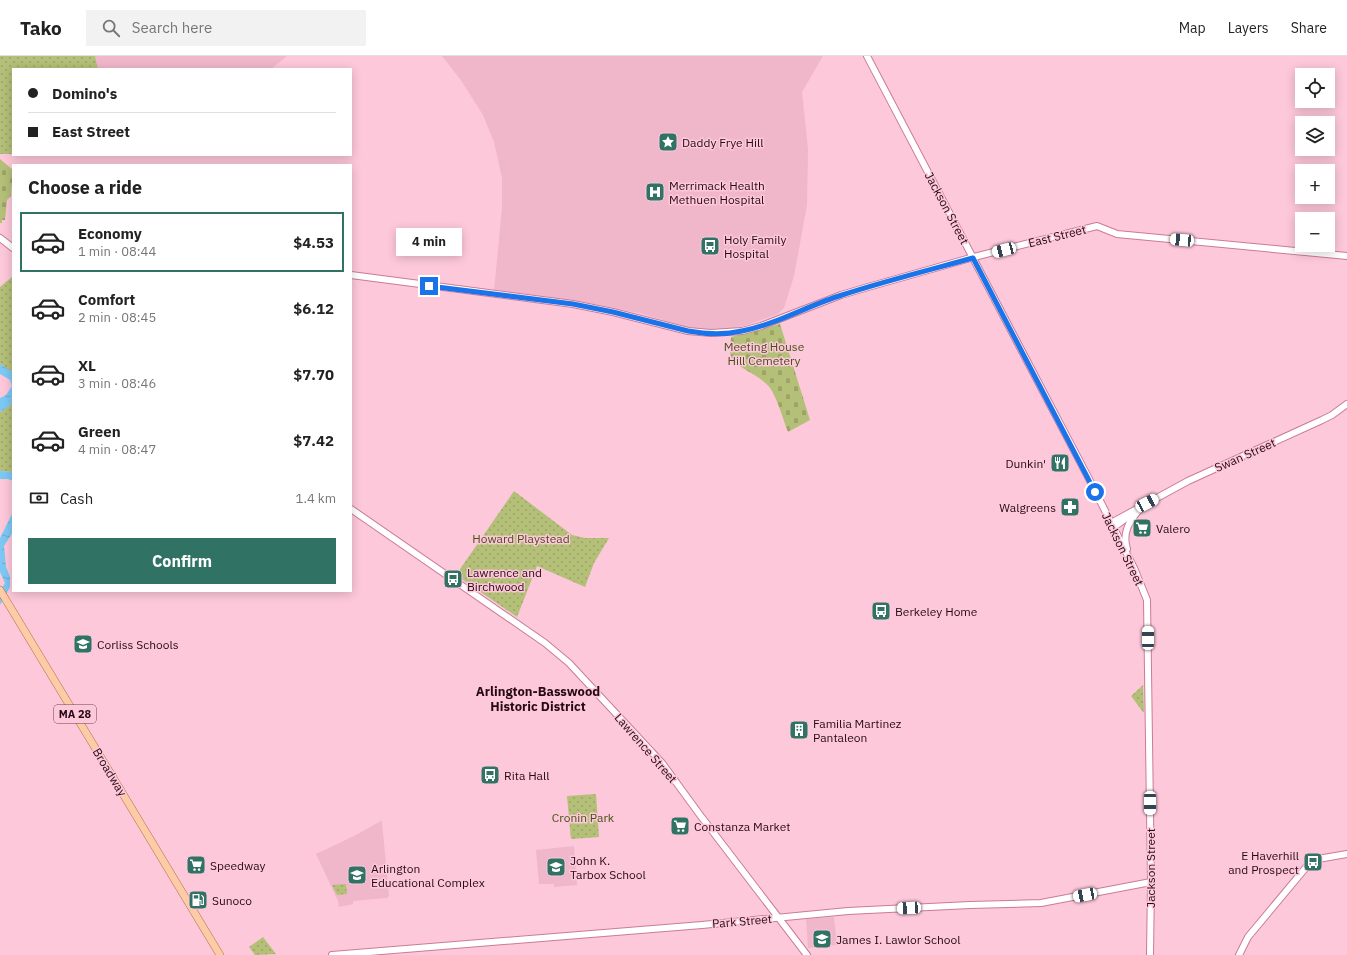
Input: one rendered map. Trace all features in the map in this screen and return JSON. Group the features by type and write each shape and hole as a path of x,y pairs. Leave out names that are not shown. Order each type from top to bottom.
{"main road":[{"name":"Jackson Street","path":"867,56 1112,525 1134,568 1147,600 1151,882 1150,955"},
{"name":"East Street","path":"352,275 573,304 613,312 698,333 725,333 742,331 761,326 841,295 973,258 1097,226 1118,234 1347,256"},
{"path":"0,238 12,247"},
{"name":"Swan Street","path":"1112,525 1143,505 1188,481 1226,462 1322,420 1347,404"},
{"path":"1134,568 1126,544 1126,530 1132,518 1143,505"},
{"name":"Lawrence Street","path":"352,510 543,642 569,663 662,763 700,816 807,955"},
{"name":"Broadway","path":"0,590 220,955"},
{"path":"1239,955 1248,937 1308,866 1318,859 1347,854"},
{"name":"Park Street","path":"332,955 854,911 1041,903 1151,882"}],"shaded area":[{"path":"95,56 287,56 272,68 98,68"},
{"name":"Merrimack Health Methuen Hospital","path":"442,56 823,56 802,92 808,149 807,205 794,276 784,308 778,314 747,325 726,330 707,330 690,328 639,313 588,303 494,291 502,208 502,178 494,142 483,115 460,79"},
{"name":"Arlington Educational Complex","path":"381,821 389,896 387,898 353,901 353,904 339,907 338,901 316,854"},
{"name":"John K. Tarbox School","path":"574,846 577,885 554,887 554,884 539,884 536,850"},
{"name":"James I. Lawlor School","path":"834,917 837,945 808,948 806,919"}],"green space":[{"path":"0,56 95,56 98,68 12,68 12,154 0,154"},
{"path":"0,159 12,169 12,183 11,196 7,200 5,220 2,220 2,223 0,223"},
{"path":"12,277 12,371 0,364 0,287"},
{"name":"Meeting House Hill Cemetery","path":"780,324 810,420 788,432 772,391 758,377 735,362 730,351 731,337"},
{"path":"12,403 12,472 0,471 0,412"},
{"name":"Howard Playstead","path":"514,491 572,535 585,538 609,538 594,563 585,587 537,566 517,617 456,575"},
{"path":"1143,685 1144,712 1131,696"},
{"name":"Cronin Park","path":"596,794 599,837 571,839 567,796"},
{"path":"346,884 347,894 337,895 332,885"},
{"path":"263,937 276,954 255,955 249,947"}],"water":[{"path":"0,364 12,371 12,386 10,380 0,374"},
{"path":"12,386 12,403 0,412 0,398 6,395"},
{"path":"0,471 12,472 12,481 0,479"},
{"path":"12,514 12,534 4,546 6,567 10,577 10,587 0,605 0,591 5,583 0,572 0,538"}],"place":[{"name":"Daddy Frye Hill","path":"668,142"},
{"name":"Merrimack Health Methuen Hospital","path":"655,192"},
{"name":"Holy Family Hospital","path":"710,246"},
{"name":"Dunkin'","path":"1060,463"},
{"name":"Walgreens","path":"1070,507"},
{"name":"Valero","path":"1142,528"},
{"name":"Lawrence and Birchwood","path":"453,579"},
{"name":"Berkeley Home","path":"881,611"},
{"name":"Corliss Schools","path":"83,644"},
{"name":"Familia Martinez Pantaleon","path":"799,730"},
{"name":"Rita Hall","path":"490,775"},
{"name":"Constanza Market","path":"680,826"},
{"name":"E Haverhill and Prospect","path":"1313,862"},
{"name":"Speedway","path":"196,865"},
{"name":"John K. Tarbox School","path":"556,867"},
{"name":"Arlington Educational Complex","path":"357,875"},
{"name":"Sunoco","path":"198,900"},
{"name":"James I. Lawlor School","path":"822,939"}],"district":[{"name":"Arlington-Basswood Historic District","path":"538,698"}],"route":[{"path":"429,286 573,304 613,312 698,333 725,333 742,331 761,326 841,295 973,258 1095,492"}]}
